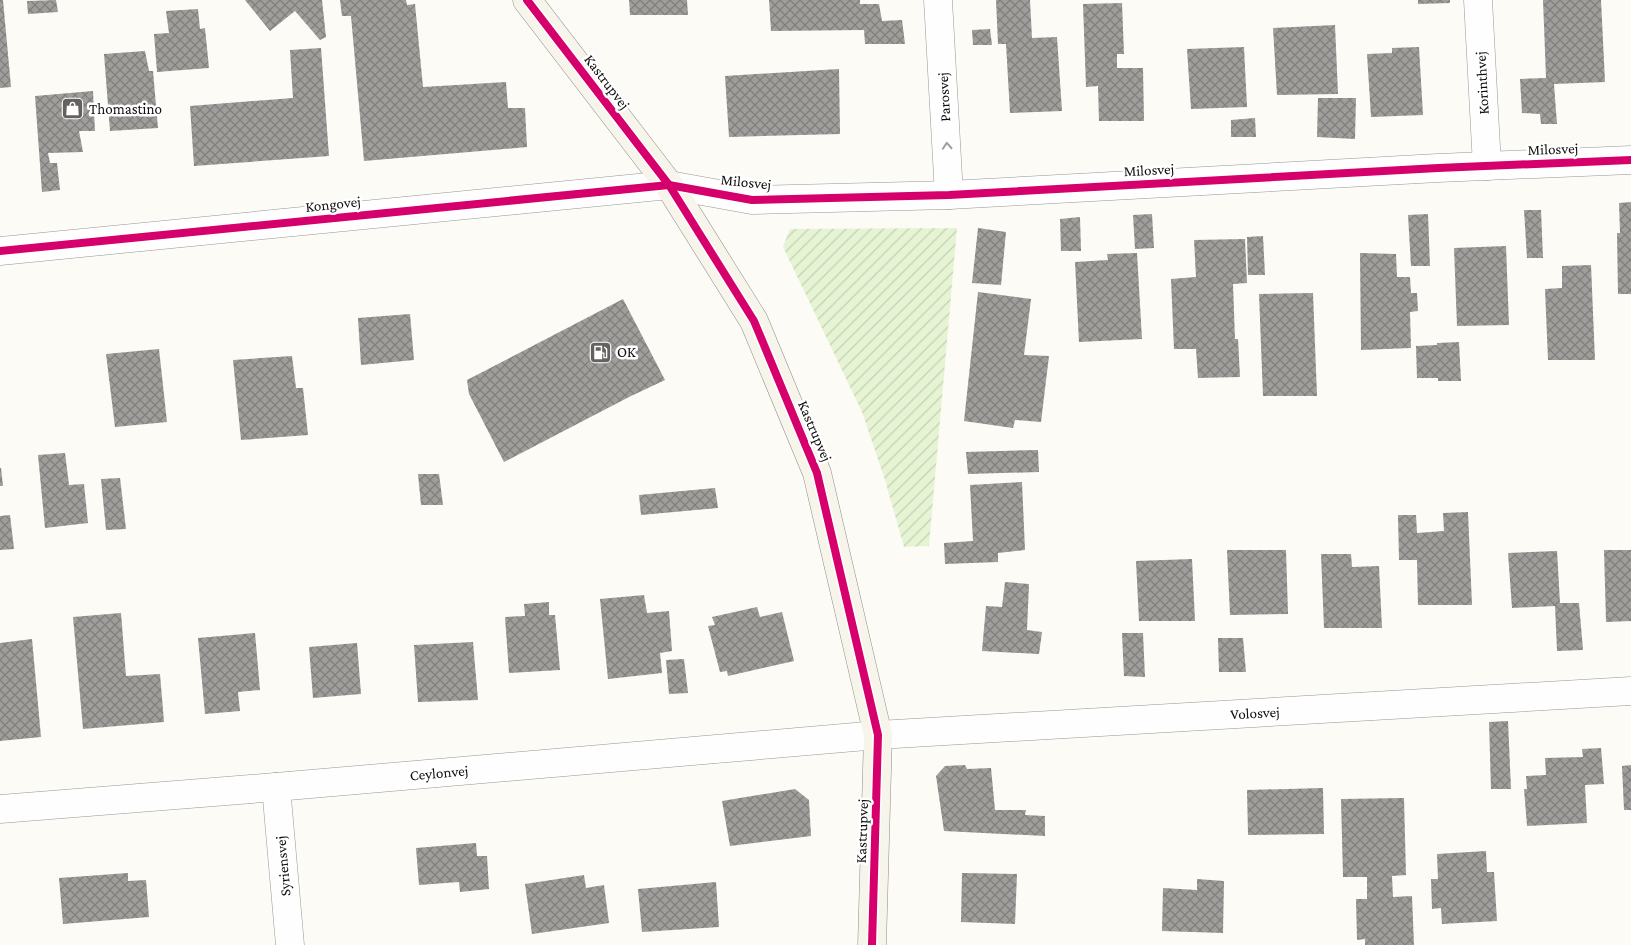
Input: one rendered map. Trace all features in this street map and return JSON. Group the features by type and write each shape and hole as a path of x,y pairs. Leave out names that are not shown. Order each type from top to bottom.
{"street":[{"name":"Kastrupvej","path":"527,0 669,185 754,322 818,473 878,736 872,945"},
{"name":"Parosvej","path":"938,0 949,195"},
{"name":"Korinthvej","path":"1478,0 1487,166"},
{"name":"Milosvej","path":"669,185 752,200 949,195 1631,160"},
{"name":"Kongovej","path":"0,251 669,185"},
{"name":"Volosvej","path":"878,736 1631,691"},
{"name":"Ceylonvej","path":"0,809 878,736"},
{"name":"Syriensvej","path":"276,787 290,945"}],"green space":[{"path":"957,228 929,546 904,547 885,480 862,412 783,247 790,229"}],"building":[{"path":"0,0 3,0 11,87 0,88"},
{"path":"56,0 58,12 28,14 27,1"},
{"path":"245,0 322,0 326,37 320,40 295,11 270,31"},
{"path":"340,0 406,0 407,5 415,4 423,87 506,82 508,108 525,108 527,147 364,161 351,16 342,16"},
{"path":"629,0 687,0 688,15 630,15"},
{"path":"769,0 860,0 860,4 879,4 882,21 902,20 905,44 865,44 864,30 771,31"},
{"path":"996,0 1030,0 1032,38 1057,37 1062,111 1010,113 1006,44 998,44"},
{"path":"1418,0 1450,0 1450,3 1418,4"},
{"path":"1543,0 1601,0 1605,82 1554,84 1557,124 1541,124 1540,114 1522,113 1520,79 1546,78"},
{"path":"1122,3 1124,54 1117,54 1117,68 1143,68 1144,121 1099,121 1098,86 1086,87 1083,4"},
{"path":"198,9 200,29 205,28 209,68 157,72 154,34 169,33 166,11"},
{"path":"1335,25 1338,94 1277,95 1273,28"},
{"path":"990,29 992,45 973,45 972,30"},
{"path":"1244,47 1247,107 1191,109 1187,49"},
{"path":"1419,47 1423,115 1371,117 1367,54 1392,53 1392,48"},
{"path":"321,48 329,156 194,166 190,106 293,98 290,50"},
{"path":"145,51 149,71 153,71 158,128 110,131 104,54"},
{"path":"839,69 840,134 729,137 725,76"},
{"path":"93,91 95,131 79,131 83,152 48,153 50,163 57,163 60,190 42,192 35,96"},
{"path":"1318,98 1356,98 1355,139 1317,137"},
{"path":"1255,118 1256,137 1231,137 1231,120"},
{"path":"1631,202 1631,294 1618,294 1617,233 1620,233 1619,203"},
{"path":"1524,210 1541,210 1543,258 1527,258"},
{"path":"1152,214 1154,248 1135,249 1133,215"},
{"path":"1428,214 1430,266 1411,266 1408,215"},
{"path":"1080,217 1081,251 1061,251 1060,219"},
{"path":"978,228 1006,232 1001,285 972,283"},
{"path":"1263,236 1265,275 1248,275 1247,237"},
{"path":"1245,239 1247,283 1233,284 1235,339 1238,339 1240,377 1198,378 1196,349 1174,349 1171,279 1196,277 1194,240"},
{"path":"1506,246 1509,325 1457,326 1454,248"},
{"path":"1137,253 1142,339 1079,342 1075,262 1108,260 1107,254"},
{"path":"1360,253 1396,254 1397,277 1410,277 1411,293 1417,293 1418,311 1410,312 1411,348 1361,350"},
{"path":"1591,265 1595,360 1548,360 1545,289 1562,288 1562,266"},
{"path":"978,292 1031,299 1024,355 1049,356 1041,422 1015,420 1013,428 964,421"},
{"path":"1313,293 1317,396 1263,396 1259,294"},
{"path":"623,299 665,380 504,462 469,394 467,380"},
{"path":"410,314 414,360 361,365 358,318"},
{"path":"1459,342 1461,381 1438,381 1438,378 1417,378 1416,346"},
{"path":"159,349 167,422 115,427 106,354"},
{"path":"292,356 296,388 303,388 308,435 241,440 233,360"},
{"path":"1038,450 1039,472 968,474 966,452"},
{"path":"65,453 69,485 84,484 88,523 45,528 38,455"},
{"path":"1,468 3,486 0,486"},
{"path":"418,474 439,474 443,505 421,505"},
{"path":"120,478 126,529 106,530 101,479"},
{"path":"1022,482 1025,550 998,553 998,562 945,564 944,543 973,541 970,485"},
{"path":"715,488 718,508 641,515 639,495"},
{"path":"1468,512 1472,605 1418,605 1417,560 1399,560 1398,515 1416,515 1417,533 1444,531 1443,513"},
{"path":"10,515 14,549 0,550 0,516"},
{"path":"1227,550 1286,550 1288,614 1230,615"},
{"path":"1604,550 1631,550 1631,621 1606,622"},
{"path":"1557,551 1560,603 1579,603 1583,650 1557,651 1555,606 1512,608 1508,553"},
{"path":"1321,554 1351,554 1352,567 1379,566 1382,628 1324,628"},
{"path":"1192,559 1195,621 1139,621 1136,561"},
{"path":"1005,582 1029,584 1027,630 1042,632 1039,654 982,651 986,606 1002,607"},
{"path":"644,595 647,613 669,611 672,651 660,653 662,673 608,679 600,599"},
{"path":"549,602 549,615 555,615 560,670 509,673 505,617 525,616 524,604"},
{"path":"757,607 760,617 782,612 794,661 728,676 727,671 720,672 708,626 715,625 712,617"},
{"path":"121,613 126,676 160,674 164,722 83,729 73,617"},
{"path":"255,633 260,690 238,692 240,711 205,714 198,638"},
{"path":"1122,633 1143,633 1145,677 1124,676"},
{"path":"1218,638 1243,638 1246,672 1219,672"},
{"path":"32,639 41,737 0,741 0,643"},
{"path":"473,642 478,700 418,702 414,645"},
{"path":"357,643 361,694 313,698 309,647"},
{"path":"684,659 688,693 669,694 666,660"},
{"path":"1508,721 1511,789 1491,789 1489,722"},
{"path":"1601,748 1604,784 1585,785 1587,823 1527,826 1524,789 1527,789 1526,776 1546,775 1545,758 1583,757 1582,749"},
{"path":"965,765 967,769 991,768 995,810 1026,810 1025,815 1045,816 1045,836 944,831 936,776 945,766"},
{"path":"1631,765 1631,810 1624,810 1622,766"},
{"path":"1323,788 1324,834 1248,835 1247,790"},
{"path":"795,789 809,800 811,836 730,846 722,801"},
{"path":"1404,798 1406,875 1392,876 1393,897 1412,896 1414,945 1365,945 1365,939 1357,940 1356,899 1367,899 1367,877 1343,877 1341,799"},
{"path":"476,843 477,856 487,856 489,889 460,892 459,882 419,885 416,848"},
{"path":"1486,851 1487,872 1494,872 1497,921 1442,924 1441,908 1432,909 1431,879 1438,879 1437,854"},
{"path":"128,873 128,881 146,880 149,917 63,924 59,878"},
{"path":"962,873 1017,874 1015,924 961,922"},
{"path":"584,875 586,888 604,885 609,923 532,934 525,884"},
{"path":"1197,879 1224,881 1223,933 1162,931 1163,888 1197,890"},
{"path":"716,882 719,927 642,932 638,889"}],"cycle path":[{"path":"527,0 669,185 754,321 817,473 878,735 872,945"},
{"path":"0,251 669,185 752,200 949,195 1438,168 1631,160"}],"place":[{"name":"Thomastino","path":"73,109"},
{"name":"OK","path":"601,352"}]}
